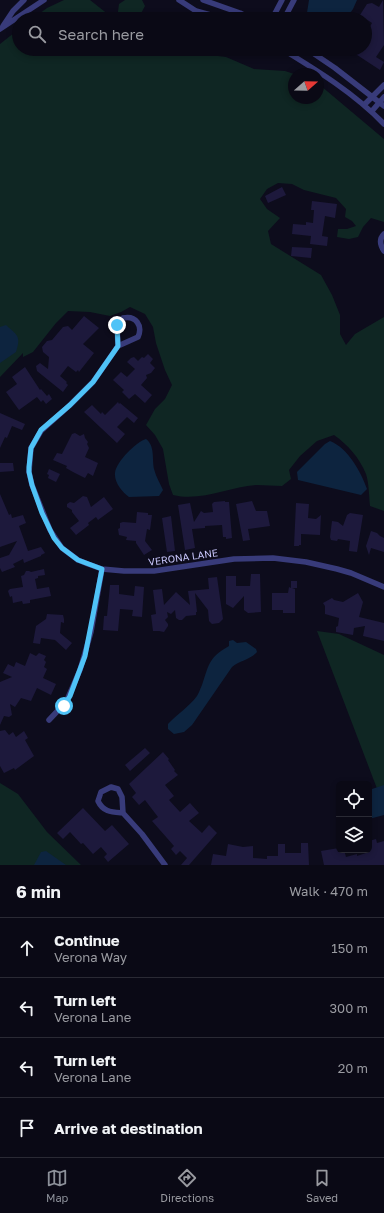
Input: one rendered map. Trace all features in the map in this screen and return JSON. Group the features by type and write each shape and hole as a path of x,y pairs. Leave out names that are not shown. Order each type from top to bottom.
{"street":[{"path":"12,12 24,0"},
{"path":"26,12 44,0"},
{"path":"179,0 200,12"},
{"path":"203,0 233,12"},
{"path":"276,12 282,0"},
{"path":"288,12 294,0"},
{"path":"1,28 12,12"},
{"path":"1,28 12,21"},
{"path":"293,56 333,81 372,111 384,124"},
{"path":"318,56 382,104"},
{"path":"364,106 384,85"},
{"path":"372,111 382,104 384,97"},
{"path":"384,234 380,242 381,247 384,250"},
{"path":"123,318 132,318 138,322 140,326 138,337 118,346 117,325 123,318"},
{"name":"VERONA LANE","path":"118,346 93,382 70,405 41,430 31,448 29,472 32,485 42,513 54,538 62,548 78,560 102,569 124,572 154,572 234,559 273,558 306,562 336,569 351,573 384,587"},
{"path":"49,720 66,702 85,656 102,569"},
{"path":"123,813 104,810 98,801 101,792 111,787 118,789 122,798 123,813 144,837 165,865"}],"green space":[{"path":"64,0 90,0 105,12 42,12"},
{"path":"125,0 142,0 145,6 142,12 118,12 119,4"},
{"path":"12,35 12,56 218,56 226,57 254,69 285,71 288,72 288,104 324,104 324,89 384,139 384,222 371,218 363,227 358,237 349,239 337,237 338,229 347,229 356,226 352,221 345,217 346,209 336,198 304,190 292,184 278,183 267,189 260,199 267,209 280,218 268,231 271,244 321,275 332,295 340,315 340,334 346,345 355,334 384,317 384,511 370,506 368,481 360,462 353,452 334,435 317,441 300,456 289,470 291,479 282,486 246,486 194,497 173,495 169,484 163,449 155,435 146,425 155,409 165,399 172,385 165,370 156,343 153,327 145,314 130,307 110,316 90,312 68,311 56,323 33,352 23,357 23,353 0,377 0,44"},
{"path":"317,631 339,634 384,655 384,807"},
{"path":"0,783 18,794 47,832 81,865 0,865"}],"water":[{"path":"309,0 357,0 351,12 307,12"},
{"path":"6,325 16,334 18,343 16,352 0,363 0,327"},
{"path":"146,439 151,445 154,469 163,490 159,496 129,497 121,490 117,483 115,476 116,469 127,453 137,444"},
{"path":"330,441 343,449 353,461 367,489 361,495 298,480 297,472 325,444"},
{"path":"233,640 237,643 246,642 256,649 257,652 251,657 232,667 192,725 184,732 174,734 168,729 168,724 197,696 210,662 217,654 229,646 229,641"},
{"path":"384,785 384,815 372,818 372,817 372,789"},
{"path":"46,851 66,865 34,865 41,852"}],"building":[{"path":"383,0 384,45 376,57 384,62 380,70 359,56 372,56 372,12 362,12 367,4 372,3 379,7"},
{"path":"282,187 286,195 268,203 265,196"},
{"path":"312,201 337,204 335,218 325,216 322,236 328,237 327,246 310,244 311,236 292,234 293,224 306,225 306,222 313,223 314,210 311,210"},
{"path":"292,247 312,248 311,258 291,256"},
{"path":"84,316 99,328 83,344 94,353 79,372 78,370 76,372 68,366 60,376 67,382 66,383 68,385 63,392 37,371 36,366 40,363 48,369 49,357 43,352 42,347 47,341 52,340 63,327 68,326 72,330"},
{"path":"148,354 153,359 150,363 155,368 151,373 146,375 147,378 141,385 152,395 145,403 135,394 129,399 122,392 124,390 113,380 121,372 127,377 135,369 127,362 131,358 134,357 138,361"},
{"path":"25,367 40,390 41,389 47,396 49,394 52,399 46,404 43,400 41,402 37,397 19,410 6,392 17,384 12,377"},
{"path":"118,402 138,418 134,423 127,417 117,427 125,434 117,443 84,412 92,405 101,414 102,412 105,415"},
{"path":"0,413 25,424 22,430 12,426 7,438 5,437 0,448"},
{"path":"75,433 80,436 84,434 88,442 87,444 89,448 85,457 98,463 93,476 88,473 85,478 66,468 67,466 53,460 57,453 62,454 72,434"},
{"path":"0,463 13,463 14,471 0,472"},
{"path":"49,469 60,474 56,482 48,478 49,475 47,474"},
{"path":"0,494 9,515 11,514 12,518 23,515 26,523 19,526 28,551 41,547 45,553 24,563 23,559 13,564 15,567 2,572 0,568 0,558 9,555 17,541 0,547"},
{"path":"83,496 87,497 91,507 104,497 113,509 98,520 96,517 88,523 89,525 76,535 70,528 79,521 72,510 67,507 67,504 70,502 74,503"},
{"path":"252,501 256,511 267,511 270,526 248,529 250,540 243,541 236,504"},
{"path":"214,502 229,502 232,538 226,539 226,537 223,537 222,525 205,526 205,528 192,529 195,548 185,550 178,505 190,503 194,522 201,511 204,513 213,512 212,504"},
{"path":"296,503 309,504 308,518 316,519 321,515 320,535 301,534 301,545 299,546 294,546"},
{"path":"137,512 152,515 150,530 147,529 145,541 152,550 144,555 136,541 126,540 127,537 119,535 118,529 120,528 120,523 123,522 136,523"},
{"path":"350,513 363,515 357,552 349,551 350,541 338,539 337,541 331,540 330,537 332,521 338,522 343,526 347,515"},
{"path":"171,516 175,551 167,552 162,518"},
{"path":"371,531 384,538 384,552 371,548 369,555 366,546"},
{"path":"44,569 45,575 38,576 38,578 35,579 37,589 49,587 51,596 30,600 30,603 23,604 22,601 13,603 12,596 10,597 8,591 10,589 23,587 21,576 24,575 26,571 31,572"},
{"path":"251,574 260,574 261,612 248,613 244,610 244,596 233,608 226,604 226,576 236,576 236,586 250,586"},
{"path":"217,577 223,619 219,623 212,624 209,621 208,610 195,593 196,615 186,616 182,620 179,620 176,618 175,610 171,614 167,612 168,617 165,620 168,626 164,632 153,631 151,615 156,614 153,590 162,589 164,605 176,592 190,605 188,591 209,589 208,578"},
{"path":"291,581 297,581 297,588 292,588 295,589 295,613 283,613 283,610 272,610 272,593 288,593 289,587 291,588"},
{"path":"110,585 119,585 119,594 134,596 135,586 144,587 142,617 132,616 133,610 120,609 118,631 103,630 104,616 107,616"},
{"path":"358,593 363,602 359,617 384,623 384,641 363,636 365,626 354,628 353,635 336,632 339,618 325,614 325,606 323,603 332,598 343,602"},
{"path":"47,614 63,615 64,623 61,622 60,633 72,643 66,650 55,640 41,638 40,644 33,643 36,626 46,619"},
{"path":"30,653 36,656 39,653 46,656 44,660 46,662 44,667 47,669 43,678 56,684 51,695 37,688 31,701 21,698 15,707 10,704 12,715 9,717 4,716 0,725 0,682 12,677 3,673 8,664 14,667 16,662 25,666"},
{"path":"5,730 9,735 13,732 16,737 24,731 28,738 25,740 34,756 15,770 14,768 4,773 0,766 0,731"},
{"path":"145,748 150,753 130,771 125,765"},
{"path":"163,752 169,759 168,760 175,770 174,771 178,775 165,785 174,796 169,800 180,812 190,803 199,813 189,821 202,833 209,825 217,833 189,865 181,865 187,858 180,851 176,855 171,849 174,846 152,821 158,817 145,800 139,805 132,797 136,793 129,784"},
{"path":"83,808 105,831 112,825 129,844 108,862 104,857 107,854 101,847 93,854 70,832 63,839 57,833"},
{"path":"376,839 377,843 384,841 384,865 324,865 321,851 336,848 336,853 345,853 346,857 357,854 357,856 372,853 372,840"},
{"path":"301,843 308,843 309,865 211,865 213,854 226,856 228,844 243,847 253,846 253,858 267,859 267,856 278,856 278,844 285,844 285,853 301,853"}],"route":[{"path":"64,706 70,696 85,656 102,569 78,560 62,548 54,538 42,513 32,485 29,472 29,461 31,448 41,430 70,405 93,382 118,346 117,325"}]}
